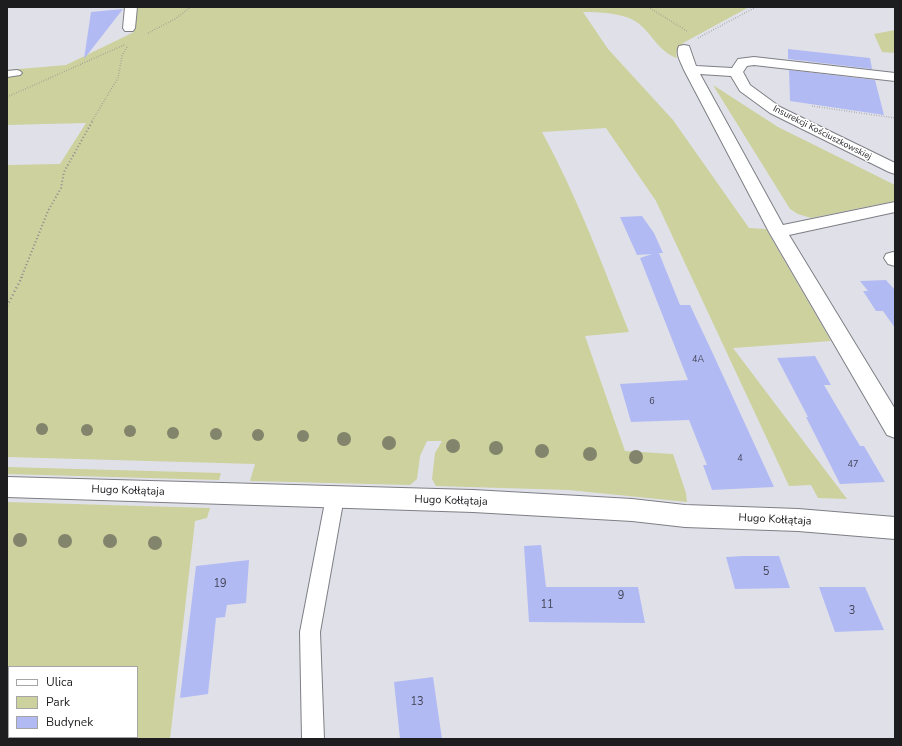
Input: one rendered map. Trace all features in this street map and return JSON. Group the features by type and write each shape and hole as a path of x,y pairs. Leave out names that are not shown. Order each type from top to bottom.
{"street":[{"path":"129,28 131,7"},
{"path":"684,49 684,55 691,70 778,232 895,429"},
{"path":"691,70 736,72 743,62 754,61 895,77"},
{"name":"Insurekcji Kościuszkowskiej","path":"736,72 739,80 745,88 775,110 895,170"},
{"path":"778,232 895,207"},
{"name":"Hugo Kołłątaja","path":"7,487 473,501 632,510 686,516 798,520 895,528"}],"lane":[{"path":"7,74 17,73"},
{"path":"313,739 310,632 334,497"}],"path":[{"path":"147,33 175,18 190,7"},
{"path":"648,7 688,32"},
{"path":"694,35 700,38 756,7"},
{"path":"7,97 39,85 70,69 128,44 122,56 118,78 79,143 64,172 61,188 48,212 19,284 7,306"},
{"path":"810,106 895,118"}],"green space":[{"path":"138,7 749,7 683,43 676,53 677,58 665,51 641,25 630,18 596,12 583,12 608,49 673,120 749,228 766,229 831,341 733,348 847,499 818,498 811,485 789,486 656,201 606,128 542,132 578,205 629,332 585,336 625,451 673,454 686,493 687,502 569,490 436,486 432,479 435,453 442,441 427,441 420,456 417,479 410,485 250,481 255,464 7,457 7,165 60,164 86,123 7,125 7,70 66,65 134,32"},
{"path":"895,30 895,53 882,52 874,34"},
{"path":"713,85 778,127 895,185 895,201 811,218 798,214 790,209"},
{"path":"7,467 221,473 219,480 7,474"},
{"path":"7,502 210,508 207,518 195,521 170,739 7,739"}],"building":[{"path":"123,9 84,59 91,12"},
{"path":"788,49 870,58 872,69 788,59"},
{"path":"789,70 875,80 884,115 790,101"},
{"path":"642,216 654,233 663,253 659,253 680,305 690,305 774,487 712,490 703,465 707,465 689,420 631,422 620,384 688,380 640,258 652,254 637,255 620,217"},
{"path":"886,280 895,290 895,328 883,311 876,311 863,291 868,291 860,281"},
{"path":"815,356 831,385 824,385 860,446 864,446 885,482 840,484 806,417 808,417 777,358"},
{"path":"541,545 546,587 638,587 645,623 529,622 524,546"},
{"path":"779,556 790,588 735,589 726,557"},
{"path":"249,560 246,603 227,605 225,617 216,618 208,694 180,698 196,566"},
{"path":"819,587 865,587 884,630 835,632"},
{"path":"433,677 442,739 400,739 394,682"}]}
